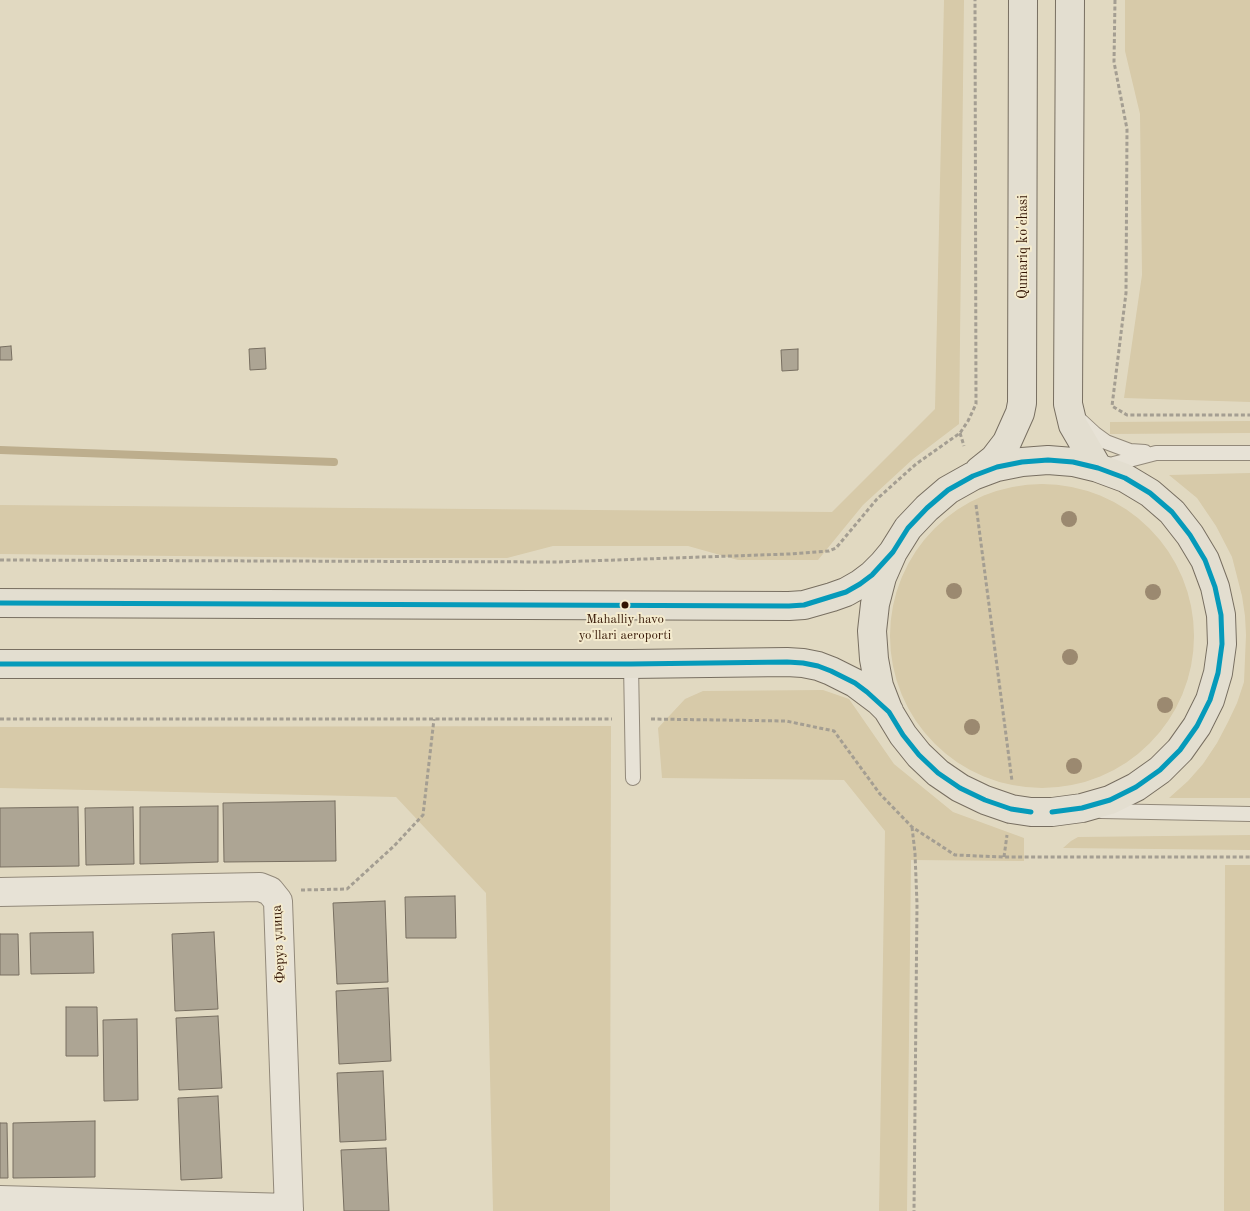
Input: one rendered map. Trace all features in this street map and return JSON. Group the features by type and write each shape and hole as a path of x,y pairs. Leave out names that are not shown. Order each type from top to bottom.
{"main road":[{"name":"Qumariq ko'chasi","path":"974,488 1007,442 1020,413 1022,403 1024,0"},
{"path":"1070,0 1068,404 1073,425 1098,468"},
{"path":"1048,460 1073,462 1098,468 1125,478 1150,493 1172,512 1190,534 1205,560 1215,586 1221,615 1222,644 1218,673 1210,700 1197,726 1180,750 1160,770 1136,787 1110,800 1082,808 1031,812 1010,809 960,788 938,773 919,755 903,735 889,712 879,686 872,632 875,604 882,577 893,552 908,528 948,490 974,488 997,467 1022,462 1048,460"},
{"path":"0,603 789,606 804,605 846,592 872,575 893,552"},
{"path":"0,664 632,664 787,662 818,666 831,671 855,684 889,712"}],"street":[{"name":"Феруз улица","path":"0,892 260,888 270,891 278,901 289,1210"},
{"path":"0,1200 289,1210"}],"lane":[{"path":"1068,404 1085,426 1106,442 1130,451 1156,453 1250,453"},
{"path":"1098,468 1156,453"},
{"path":"632,664 633,778"},
{"path":"1062,811 1250,814"}],"path":[{"path":"0,560 557,562 790,554 829,551 836,548 883,493 916,464 960,432 976,404 975,0"},
{"path":"1115,0 1114,62 1127,129 1126,293 1112,406 1127,415 1250,415"},
{"path":"960,432 964,446"},
{"path":"974,488 1013,786"},
{"path":"0,719 632,719 786,721 834,731 880,794 912,827 955,855 1004,857 1250,857"},
{"path":"270,891 347,889 394,846 423,815 434,719"},
{"path":"912,827 915,853 916,904 914,1211"},
{"path":"1004,857 1008,832"}],"shaded area":[{"path":"944,0 964,0 959,424 913,459 863,505 818,560 738,560 688,546 553,546 507,558 0,554 0,505 832,512 935,409"},
{"path":"1125,0 1250,0 1250,402 1124,398 1142,275 1140,114 1125,51"},
{"path":"1250,421 1250,433 1110,434 1110,422"},
{"path":"1250,473 1250,798 1169,798 1203,764 1217,743 1237,703 1244,682 1246,635 1242,596 1232,557 1216,526 1197,498 1169,475"},
{"path":"1042,484 1072,487 1100,496 1126,510 1149,529 1168,552 1182,578 1191,606 1194,636 1191,666 1182,694 1168,720 1149,743 1126,762 1100,776 1072,785 1042,788 1012,785 984,776 958,762 935,743 916,720 902,694 893,666 890,636 893,606 902,578 916,552 935,529 958,510 984,496 1012,487"},
{"path":"823,690 849,699 894,764 953,812 1024,838 1024,861 911,860 907,1211 879,1211 885,831 844,780 662,778 658,728 685,699 703,691"},
{"path":"611,726 610,1211 493,1211 486,893 396,797 0,788 0,727"},
{"path":"1250,835 1250,850 1063,848 1078,837"},
{"path":"1225,865 1250,865 1250,1211 1224,1211"}],"building":[{"path":"11,346 12,360 0,360 0,347"},
{"path":"265,348 266,369 250,370 249,349"},
{"path":"798,349 798,370 782,371 781,350"},
{"path":"335,801 336,861 224,862 223,803"},
{"path":"218,806 218,862 140,864 140,807"},
{"path":"78,807 79,866 0,867 0,808"},
{"path":"133,807 134,864 86,865 85,808"},
{"path":"455,896 456,938 406,938 405,897"},
{"path":"385,901 388,982 337,984 333,903"},
{"path":"93,932 94,973 31,974 30,933"},
{"path":"214,932 218,1009 175,1011 172,934"},
{"path":"0,934 18,934 19,975 0,975"},
{"path":"388,988 391,1061 339,1064 336,991"},
{"path":"66,1007 97,1007 98,1056 66,1056"},
{"path":"218,1016 222,1088 179,1090 176,1018"},
{"path":"137,1019 138,1100 104,1101 103,1020"},
{"path":"383,1071 386,1140 340,1142 337,1073"},
{"path":"218,1096 222,1178 181,1180 178,1098"},
{"path":"95,1121 95,1177 13,1178 13,1123"},
{"path":"0,1123 7,1123 8,1178 0,1178"},
{"path":"386,1148 389,1211 344,1211 341,1150"}],"waterway":[{"path":"0,450 334,462"}],"transit line":[{"path":"0,603 804,605 846,592 872,575 893,552 908,528 927,508 948,490 973,476 997,467 1022,462 1048,460 1073,462 1098,468 1125,478 1150,493 1172,512 1190,535 1205,560 1215,587 1221,615 1222,644 1218,673 1210,700 1197,726 1180,750 1160,770 1136,787 1110,800 1082,808 1052,812"},
{"path":"0,664 803,663 831,671 855,683 867,692 889,712 903,735 919,755 938,773 960,788 985,800 1011,809 1031,812"}],"place":[{"name":"Mahalliy havo yo'llari aeroporti","path":"625,605"}]}
